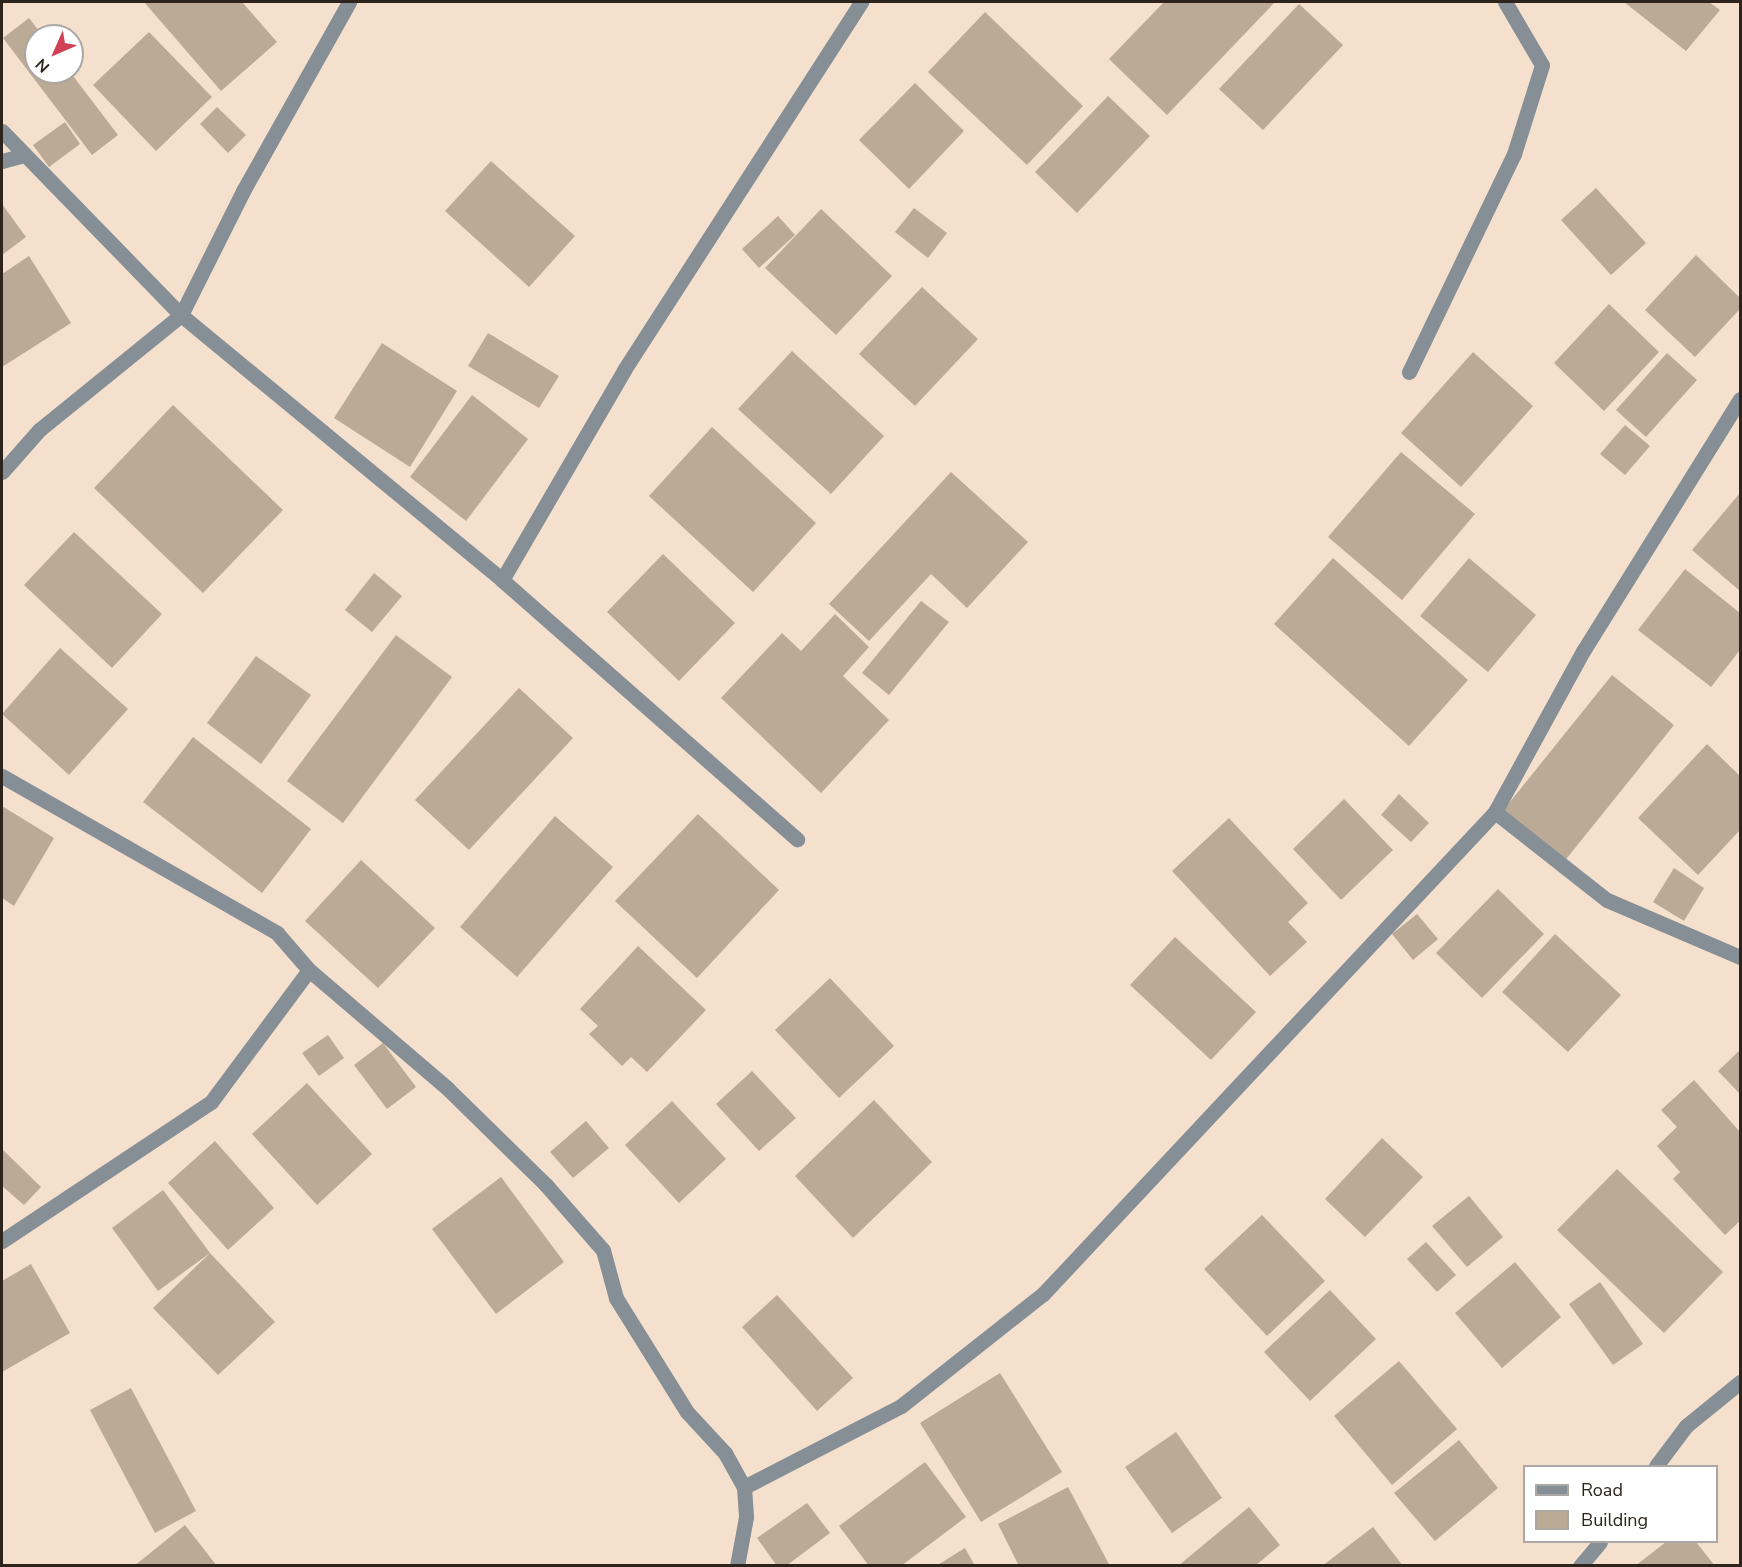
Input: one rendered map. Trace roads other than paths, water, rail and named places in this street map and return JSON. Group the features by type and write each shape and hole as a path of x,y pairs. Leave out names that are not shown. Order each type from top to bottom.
{"street":[{"path":"2,472 39,430 182,315 243,191 349,2"},
{"path":"502,580 624,370 861,2"},
{"path":"1409,372 1514,154 1542,65 1505,2"},
{"path":"2,131 21,156 182,315 502,580 797,839"},
{"path":"2,161 21,156"},
{"path":"744,1487 901,1406 1043,1294 1495,812 1583,651 1740,399"},
{"path":"2,777 277,933 309,970 447,1088 546,1185 603,1250 616,1298 687,1413 725,1453 744,1487 746,1517 737,1566"},
{"path":"1495,812 1608,900 1740,957"},
{"path":"2,1241 211,1102 309,970"},
{"path":"1657,1465 1686,1426 1740,1382"},
{"path":"1580,1566 1599,1543"}]}
